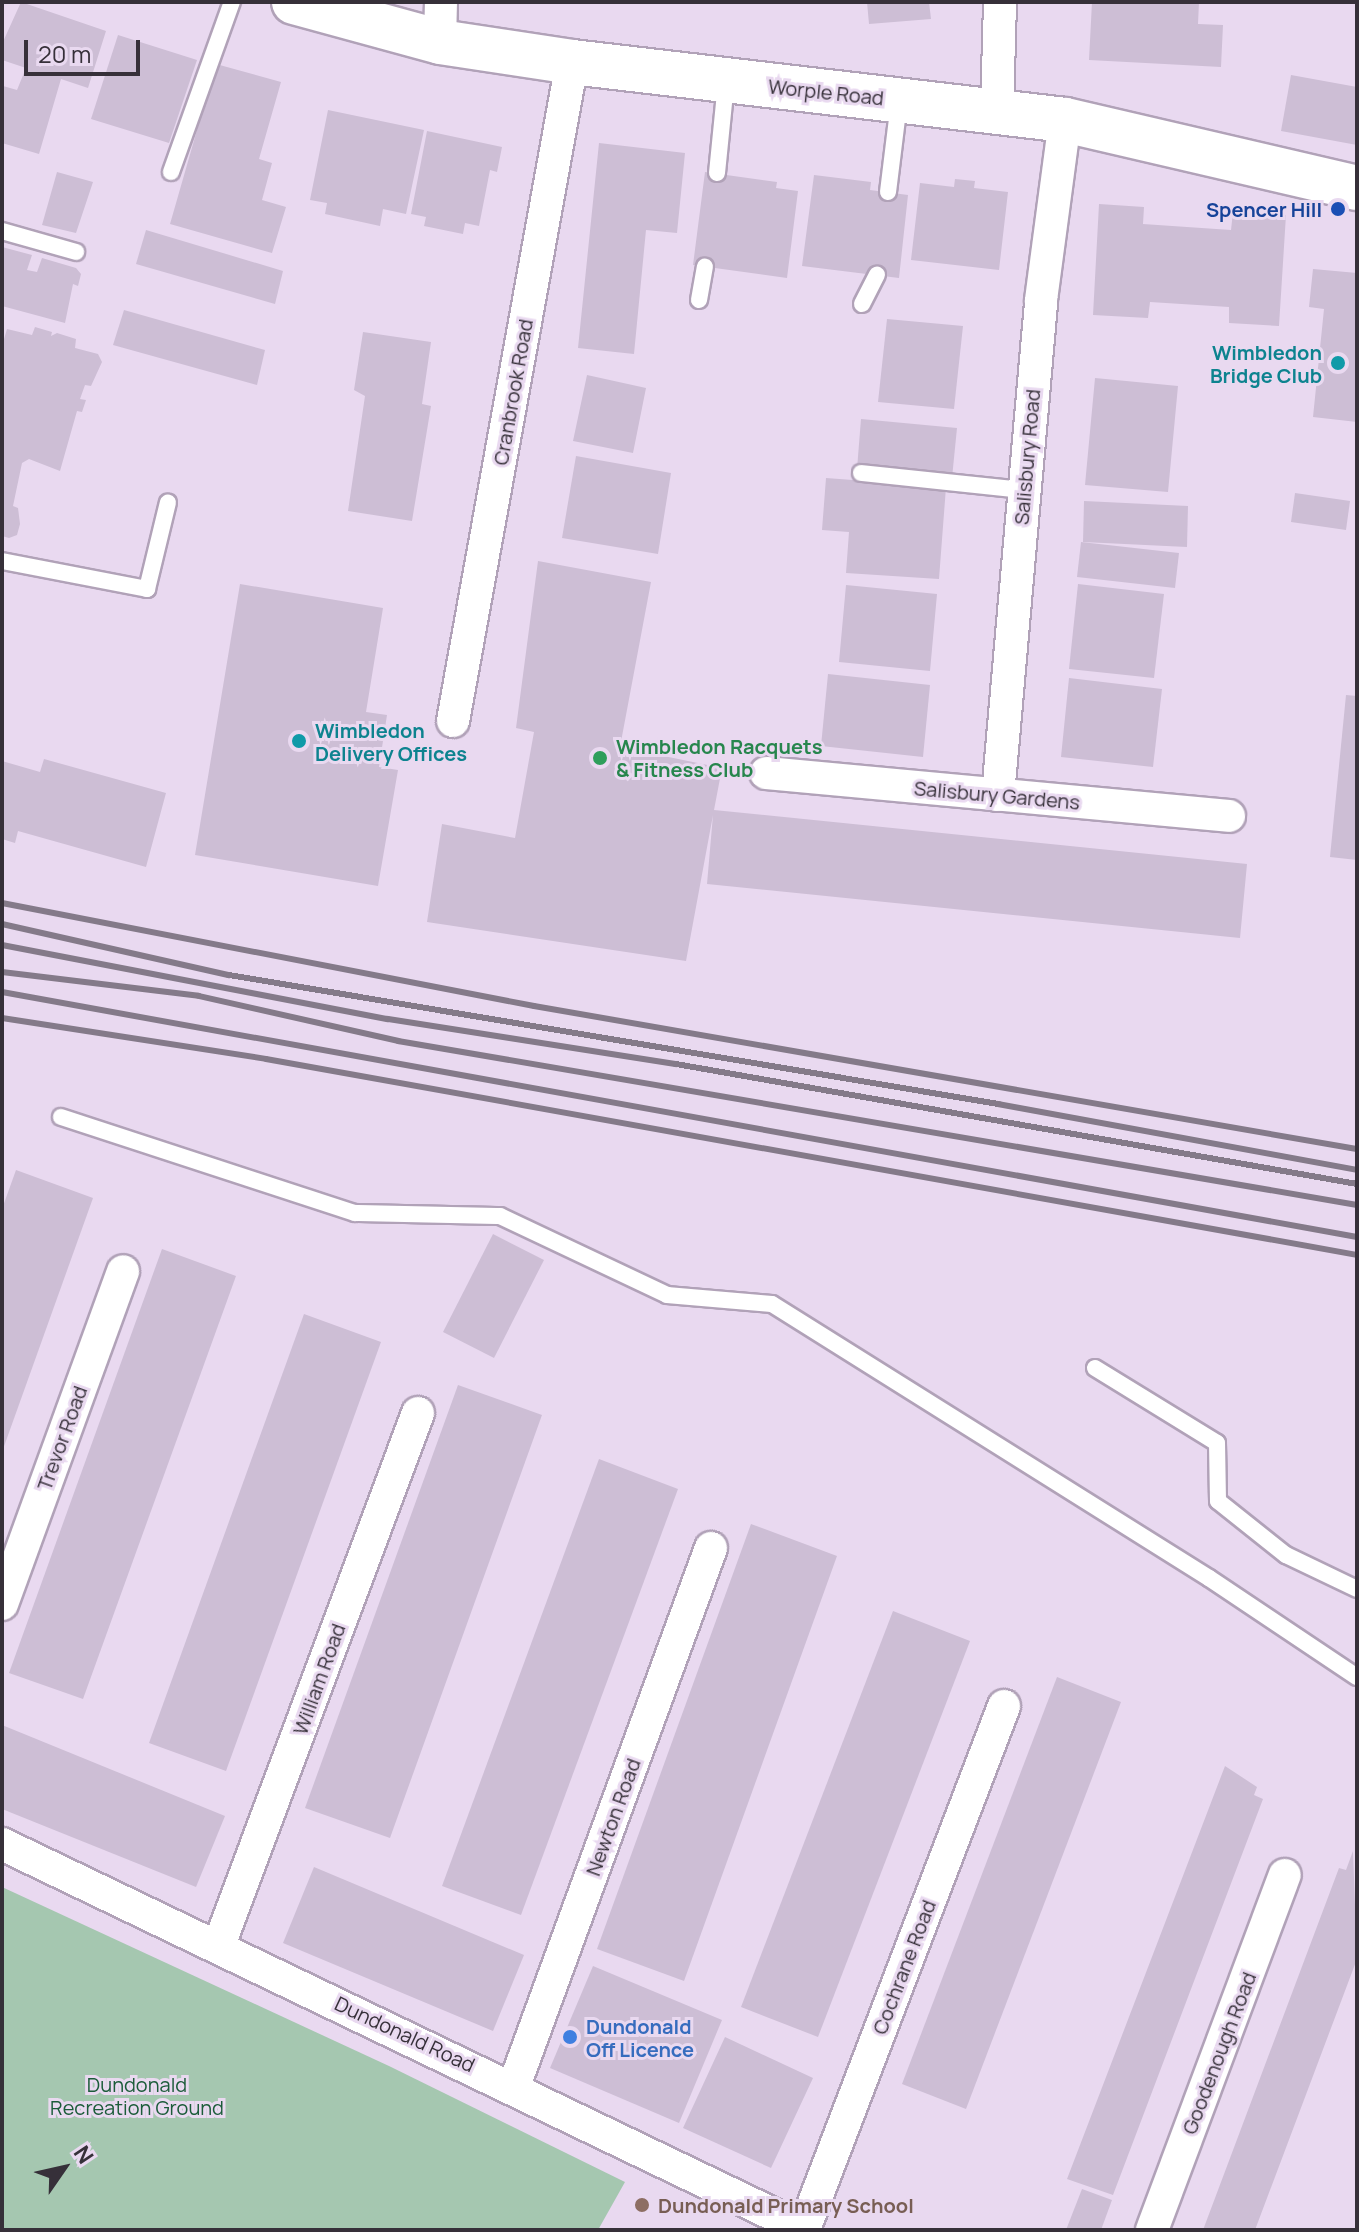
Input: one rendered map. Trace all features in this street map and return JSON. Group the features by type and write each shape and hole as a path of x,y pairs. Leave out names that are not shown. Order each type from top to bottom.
{"main road":[{"name":"Worple Road","path":"294,2 441,22 572,62 1065,120 1357,188"}],"street":[{"path":"997,110 1000,2"},
{"name":"Cranbrook Road","path":"453,721 572,62"},
{"name":"Salisbury Road","path":"998,795 1024,490 1065,120"},
{"name":"Salisbury Gardens","path":"766,773 1229,816"},
{"name":"Trevor Road","path":"2,1604 123,1271"},
{"name":"William Road","path":"219,1945 418,1413"},
{"name":"Newton Road","path":"514,2086 711,1548"},
{"name":"Cochrane Road","path":"805,2229 1004,1706"},
{"name":"Dundonald Road","path":"2,1844 514,2086 805,2229"},
{"name":"Goodenough Road","path":"1152,2230 1285,1875"}],"lane":[{"path":"171,172 232,2"},
{"path":"717,173 726,81"},
{"path":"888,192 899,100"},
{"path":"2,231 76,252"},
{"path":"699,300 705,267"},
{"path":"862,304 877,275"},
{"path":"861,473 1024,490"},
{"path":"2,561 147,589 168,502"},
{"path":"61,1117 355,1213 500,1216 667,1295 772,1304 1209,1578 1357,1677"},
{"path":"1095,1368 1217,1443 1218,1501 1286,1555 1357,1589"}],"green space":[{"name":"Dundonald Recreation Ground","path":"2,1887 389,2066 625,2182 598,2230 2,2230"}],"building":[{"path":"21,2 106,31 88,88 61,79 39,154 2,143 3,86 17,90 26,68 2,60 2,44"},
{"path":"867,2 929,2 931,19 869,24"},
{"path":"1092,2 1199,2 1198,24 1223,25 1221,67 1089,60"},
{"path":"118,35 197,60 169,143 91,119"},
{"path":"216,64 281,82 259,159 272,163 262,200 286,207 272,253 170,224"},
{"path":"1291,75 1357,87 1357,145 1281,131"},
{"path":"328,110 424,130 406,214 383,209 380,226 325,214 327,203 310,200"},
{"path":"427,131 502,147 497,172 490,170 479,226 465,223 463,234 424,226 426,217 411,214"},
{"path":"599,143 685,153 677,233 646,230 634,354 578,348"},
{"path":"57,172 93,182 76,233 42,225"},
{"path":"705,172 777,182 776,188 798,191 787,278 693,265"},
{"path":"814,175 871,182 870,190 908,195 899,278 802,266"},
{"path":"955,179 975,181 974,188 1008,192 999,270 911,260 920,183 954,187"},
{"path":"1099,204 1144,207 1143,224 1231,230 1233,212 1286,215 1279,326 1229,323 1229,307 1150,302 1148,318 1093,315"},
{"path":"146,230 283,271 275,304 136,264"},
{"path":"2,247 32,255 27,270 37,272 42,258 76,268 81,274 78,286 73,284 65,323 2,306"},
{"name":"Wimbledon Bridge Club","path":"1313,269 1357,273 1357,422 1313,417 1324,309 1309,307"},
{"path":"124,310 265,350 257,385 113,345"},
{"path":"887,319 963,326 954,409 878,402"},
{"path":"35,327 52,332 51,336 57,333 76,339 75,348 98,354 102,362 91,386 85,385 80,399 86,400 82,412 77,411 60,471 29,459 22,463 13,506 18,508 20,524 17,535 9,538 2,536 2,346 7,329 32,335"},
{"path":"363,332 431,342 422,404 431,406 412,521 348,511 365,396 354,390"},
{"path":"587,375 646,388 633,453 573,441"},
{"path":"1095,378 1178,386 1168,492 1085,485"},
{"path":"861,419 957,428 952,478 857,469"},
{"path":"576,456 671,473 658,554 562,538"},
{"path":"826,478 946,487 939,579 846,573 849,532 822,530"},
{"path":"1295,493 1350,501 1346,530 1291,522"},
{"path":"1084,501 1188,506 1187,547 1083,542"},
{"path":"1081,542 1179,553 1175,588 1077,577"},
{"name":"Wimbledon Racquets & Fitness Club","path":"538,561 651,582 620,747 722,768 714,810 1247,864 1240,938 707,884 713,815 686,961 427,922 442,824 515,838 534,732 516,728"},
{"name":"Wimbledon Delivery Offices","path":"240,584 383,608 366,712 387,715 379,767 398,770 378,886 195,855"},
{"path":"1078,584 1164,594 1154,678 1069,669"},
{"path":"846,585 937,594 930,671 839,662"},
{"path":"828,674 930,685 923,757 821,746"},
{"path":"1069,678 1162,689 1153,767 1061,757"},
{"path":"1346,695 1357,696 1357,860 1330,857"},
{"path":"44,759 166,793 146,867 18,831 15,843 2,839 2,761 40,772"},
{"path":"16,1170 93,1198 2,1452 2,1209"},
{"path":"493,1234 544,1260 494,1358 443,1332"},
{"path":"162,1249 236,1276 83,1699 9,1673"},
{"path":"304,1314 381,1342 226,1771 149,1743"},
{"path":"458,1385 542,1415 390,1838 305,1808"},
{"path":"599,1459 678,1489 521,1915 442,1886"},
{"path":"751,1524 837,1556 684,1981 597,1949"},
{"path":"893,1611 970,1641 818,2037 741,2007"},
{"path":"1057,1677 1121,1702 966,2109 902,2084"},
{"path":"2,1725 225,1816 196,1887 2,1809"},
{"path":"1225,1766 1257,1787 1254,1795 1263,1799 1113,2195 1067,2179"},
{"path":"1353,1851 1357,1959 1255,2230 1203,2230 1339,1868 1346,1870"},
{"path":"314,1867 524,1955 493,2031 283,1943"},
{"path":"593,1966 722,2020 679,2123 550,2068"},
{"path":"725,2037 813,2078 771,2168 683,2128"},
{"path":"1082,2189 1112,2200 1101,2230 1066,2230"}],"railway":[{"path":"2,903 534,1006 1357,1149"},
{"path":"2,924 229,975 998,1104 1357,1170"},
{"path":"2,945 388,1019 676,1064 1357,1184"},
{"path":"2,972 199,996 398,1041 1357,1205"},
{"path":"2,992 1357,1237"},
{"path":"2,1018 266,1059 1357,1255"}],"place":[{"name":"Spencer Hill","path":"1338,209"},
{"name":"Wimbledon Bridge Club","path":"1338,363"},
{"name":"Wimbledon Delivery Offices","path":"299,741"},
{"name":"Wimbledon Racquets & Fitness Club","path":"600,758"},
{"name":"Dundonald Off Licence","path":"570,2037"},
{"name":"Dundonald Primary School","path":"642,2205"}]}
